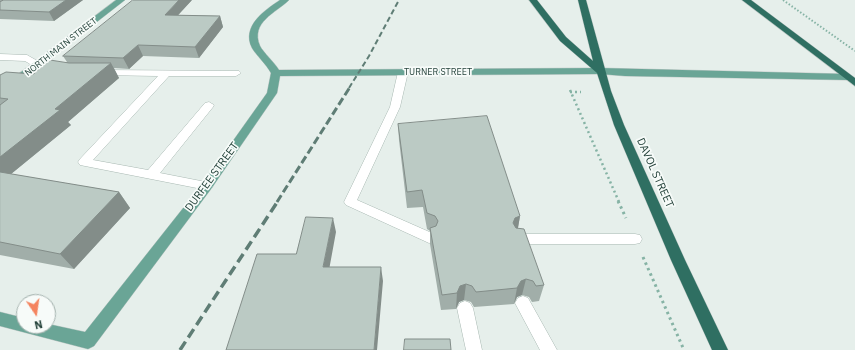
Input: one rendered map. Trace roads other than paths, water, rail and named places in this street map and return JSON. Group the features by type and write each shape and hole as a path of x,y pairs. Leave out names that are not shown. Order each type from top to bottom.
{"highway":[{"path":"533,0 563,39 600,71"},
{"name":"DAVOL STREET","path":"582,0 600,71 616,118 639,173 720,350"},
{"path":"746,0 855,83"}],"main road":[{"name":"NORTH MAIN STREET","path":"0,93 121,0"},
{"path":"276,73 269,61 256,47 254,34 258,22 269,11 285,0"},
{"name":"TURNER STREET","path":"276,73 557,73 600,71 625,73 846,77"},
{"name":"DURFEE STREET","path":"84,345 207,186 272,93 276,73"},
{"path":"0,319 16,323"},
{"path":"52,334 84,345"}],"street":[{"path":"0,57 27,58 38,65 67,72"},
{"path":"403,72 395,107 350,202 429,238"},
{"path":"94,73 236,73"},
{"path":"166,73 84,162 207,186"},
{"path":"151,175 209,105"},
{"path":"518,239 635,239"},
{"path":"523,303 549,350"},
{"path":"465,308 474,350"}],"railway":[{"path":"349,88 369,56 399,0"},
{"path":"277,202 350,87"},
{"path":"180,350 278,201"}]}
